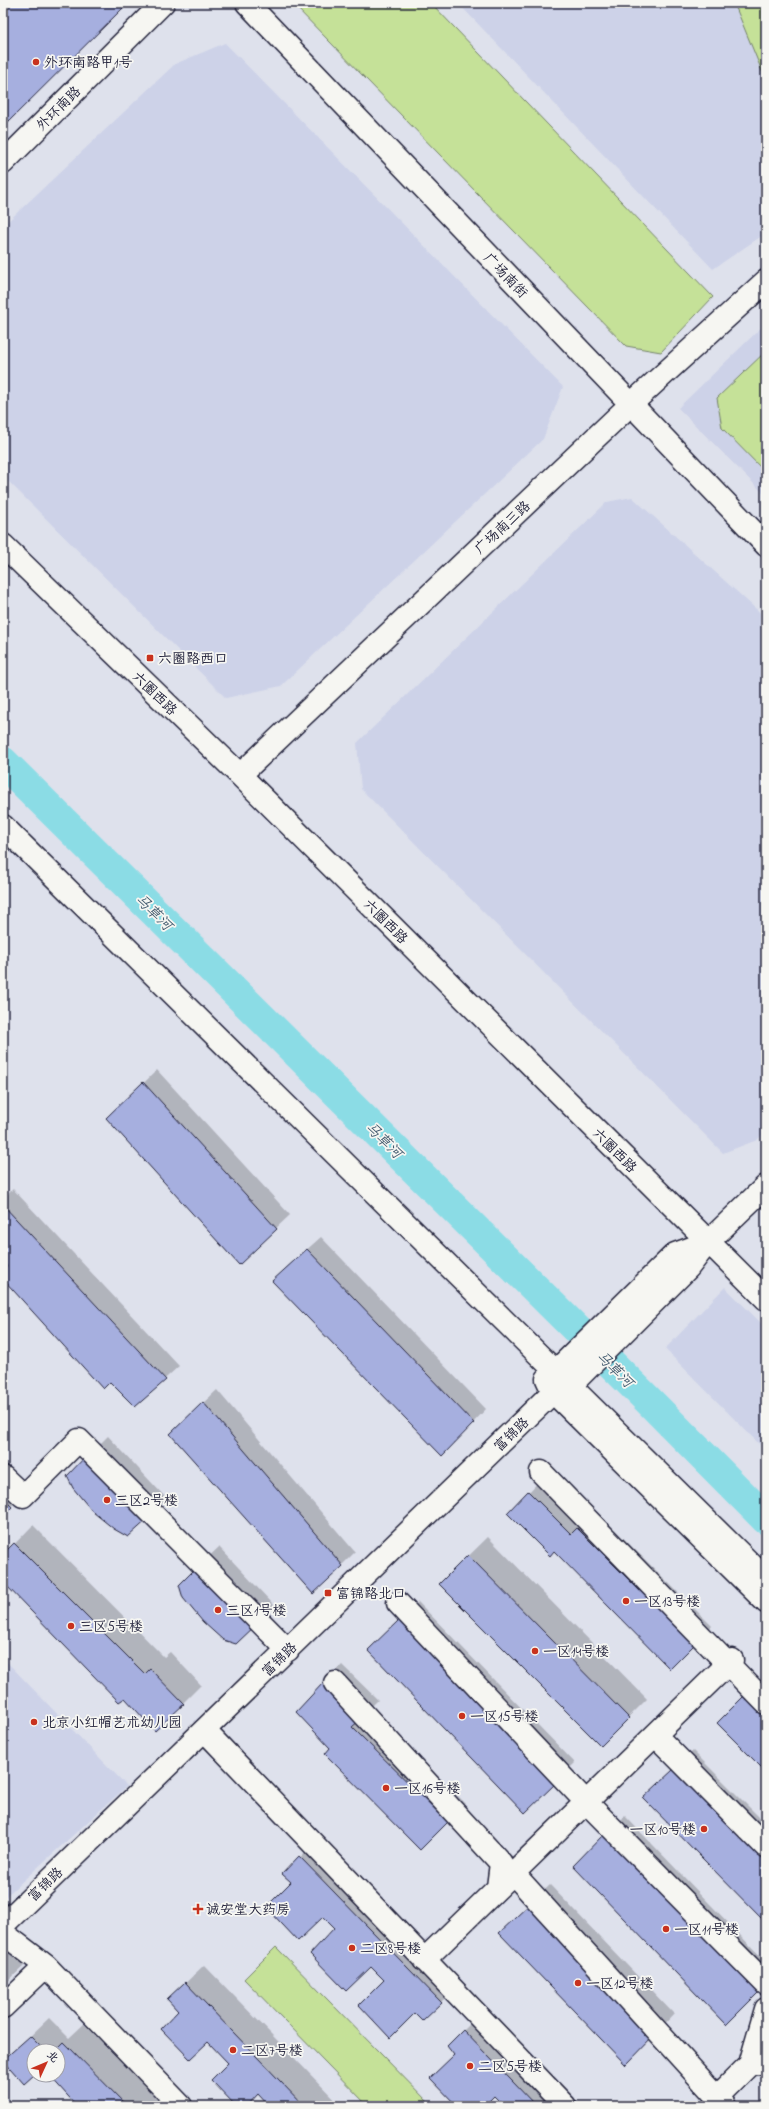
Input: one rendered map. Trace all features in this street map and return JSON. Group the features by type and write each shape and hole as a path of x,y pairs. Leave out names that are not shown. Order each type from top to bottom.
{"street":[{"name":"外环南路","path":"3,163 164,3"},
{"name":"广场南街","path":"247,3 630,405 766,545"},
{"name":"广场南三路","path":"240,775 630,405 766,281"},
{"name":"六圈西路","path":"3,545 240,775 766,1299"},
{"path":"3,826 766,1579"},
{"name":"富锦路","path":"3,1925 288,1650 611,1331 688,1268 708,1242 766,1186"},
{"path":"564,1379 766,1602"},
{"path":"3,1477 23,1496 79,1440 288,1650"},
{"path":"541,1472 730,1662 766,1703"},
{"path":"398,1604 586,1802 766,1984"},
{"path":"424,1960 730,1662"},
{"path":"335,1683 501,1863 505,1880 721,2101 758,2063 766,2009"},
{"path":"205,1731 565,2106"},
{"path":"655,1735 766,1846"},
{"path":"3,1933 46,1966 181,2106"},
{"path":"3,2007 46,1966"}],"shaded area":[{"path":"458,3 766,3 766,233 713,269"},
{"path":"225,43 563,387 543,439 281,686 226,698 3,476 3,226 175,64"},
{"path":"766,323 766,496 678,408"},
{"path":"632,497 766,618 766,1131 757,1140 723,1153 361,789 357,743 607,502"},
{"path":"725,1287 766,1328 766,1451 665,1349"},
{"name":"北京小红帽艺术幼儿园","path":"3,1658 127,1786 3,1899"}],"green space":[{"path":"292,3 431,3 713,297 661,352 626,346"},
{"path":"734,3 766,3 766,81"},
{"path":"766,351 766,473 722,428 717,398"},
{"path":"276,1947 432,2106 368,2106 244,1979"}],"building":[{"name":"外环南路甲1号","path":"3,3 128,3 3,127"},
{"path":"3,114 9,121 3,126"},
{"path":"143,1082 277,1229 239,1265 106,1118"},
{"path":"3,1205 166,1380 135,1407 110,1382 103,1389 3,1279 3,1271 7,1266 3,1262"},
{"path":"307,1249 474,1423 442,1456 272,1281"},
{"path":"203,1402 343,1566 313,1594 170,1434"},
{"name":"三区2号楼","path":"88,1454 149,1518 128,1537 114,1529 93,1512 73,1488 67,1476"},
{"name":"一区13号楼","path":"528,1491 571,1534 577,1528 694,1645 670,1669 554,1551 550,1556 507,1513"},
{"path":"3,1498 12,1507 3,1516"},
{"name":"三区5号楼","path":"14,1543 145,1674 150,1669 184,1704 155,1731 125,1698 119,1702 3,1582 3,1554"},
{"name":"一区14号楼","path":"468,1555 629,1718 601,1746 439,1584"},
{"name":"三区1号楼","path":"200,1564 257,1624 236,1644 223,1640 203,1622 183,1598 179,1585"},
{"name":"一区15号楼","path":"399,1620 557,1782 525,1813 368,1650"},
{"name":"一区16号楼","path":"323,1683 360,1720 352,1727 448,1822 420,1850 325,1754 330,1748 296,1712"},
{"path":"746,1694 766,1713 766,1772 717,1723"},
{"name":"一区10号楼","path":"674,1769 766,1861 766,1923 643,1798"},
{"name":"一区11号楼","path":"605,1833 759,1992 726,2025 573,1866"},
{"name":"二区8号楼","path":"299,1856 442,2003 423,2021 415,2013 390,2038 359,2005 384,1980 371,1967 346,1991 310,1954 334,1928 323,1917 298,1941 266,1907 291,1882 282,1874"},
{"name":"一区12号楼","path":"531,1903 656,2034 626,2065 499,1933"},
{"path":"3,1978 8,1983 3,1988"},
{"name":"二区7号楼","path":"185,1982 304,2106 269,2106 258,2094 247,2106 236,2106 211,2080 228,2063 208,2042 190,2059 161,2029 178,2011 167,1999"},
{"name":"二区5号楼","path":"463,2030 536,2106 504,2106 494,2096 484,2106 457,2106 430,2078 454,2055 447,2046"},
{"path":"30,2036 37,2043 26,2043 26,2082 24,2084 3,2060"},
{"path":"66,2044 127,2106 77,2106 56,2083 66,2083"}],"waterway":[{"name":"马草河","path":"3,762 647,1399 766,1519"}],"place":[{"name":"外环南路甲1号","path":"36,62"},
{"name":"六圈路西口","path":"150,658"},
{"name":"三区2号楼","path":"107,1500"},
{"name":"富锦路北口","path":"328,1593"},
{"name":"一区13号楼","path":"626,1601"},
{"name":"三区1号楼","path":"218,1610"},
{"name":"三区5号楼","path":"71,1626"},
{"name":"一区14号楼","path":"535,1651"},
{"name":"一区15号楼","path":"462,1716"},
{"name":"北京小红帽艺术幼儿园","path":"34,1722"},
{"name":"一区16号楼","path":"386,1788"},
{"name":"一区10号楼","path":"704,1829"},
{"name":"诚安堂大药房","path":"198,1909"},
{"name":"一区11号楼","path":"666,1929"},
{"name":"二区8号楼","path":"352,1948"},
{"name":"一区12号楼","path":"578,1983"},
{"name":"二区7号楼","path":"233,2050"},
{"name":"二区5号楼","path":"470,2066"}]}
